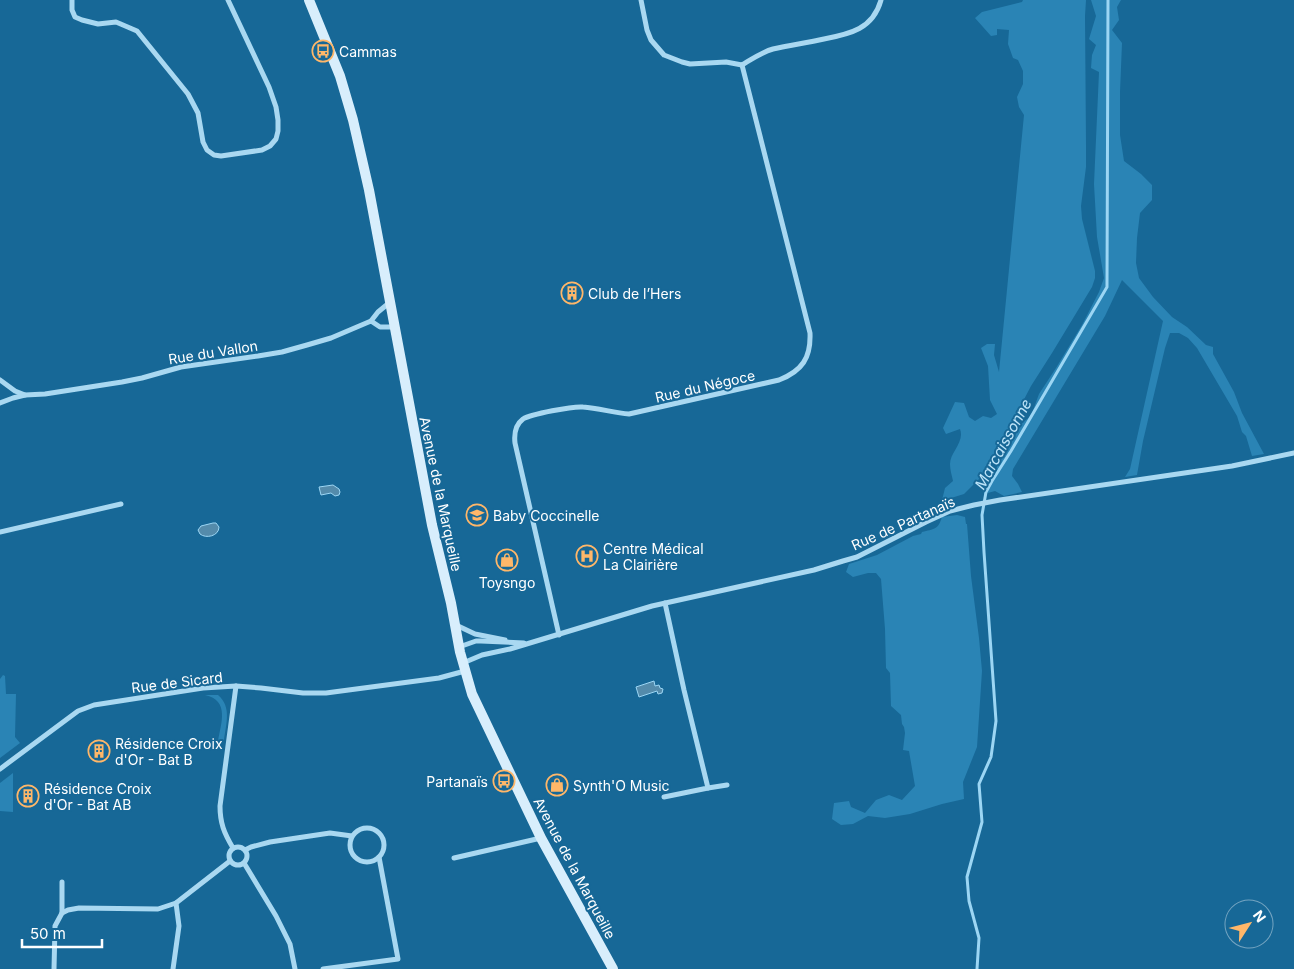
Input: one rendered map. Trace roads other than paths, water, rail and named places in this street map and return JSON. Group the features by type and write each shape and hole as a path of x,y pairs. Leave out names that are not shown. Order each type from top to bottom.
{"street":[{"path":"72,0 72,10 75,17 98,24 116,22 137,31 188,94 198,113 203,142 207,150 221,156 262,150 270,146 276,139 278,131 276,106 269,86 228,0"},
{"name":"Avenue de la Marqueille","path":"309,0 347,95 369,190 432,525 459,647 472,694 542,838 613,969"},
{"path":"641,0 651,40 664,55 690,64 726,62 742,65 772,50 851,33 866,24 873,17 881,0"},
{"name":"Rue du Négoce","path":"559,634 514,443 515,429 518,424 523,419 531,416 571,408 591,408 629,414 779,380 802,366 809,351 810,334 742,65"},
{"name":"Rue du Vallon","path":"0,403 26,395 109,384 142,378 181,367 282,352 331,338 371,321 378,312 390,303"},
{"path":"371,321 380,327 394,327"},
{"path":"0,380 15,392 26,395"},
{"name":"Rue de Partanaïs","path":"464,667 482,654 501,652 665,603 804,572 857,557 926,522 974,505 1232,466 1294,453"},
{"path":"0,532 121,504"},
{"path":"665,603 708,788"},
{"name":"Rue de Partanaïs","path":"455,625 474,634 513,642"},
{"name":"Rue de Partanaïs","path":"459,647 476,641 527,644"},
{"name":"Rue de Sicard","path":"0,769 78,711 94,705 203,688 236,686 303,693 326,693 429,679 450,675 464,667"},
{"path":"233,848 223,829 220,819 220,806 236,686"},
{"path":"664,797 727,785"},
{"path":"372,828 377,831 384,841 384,847 379,857 365,862 356,858 350,848 352,836 360,829 372,828"},
{"path":"245,850 270,842 330,833 352,836"},
{"path":"454,858 542,838"},
{"path":"230,861 229,853 233,848 240,846 245,850 247,858 244,863"},
{"path":"323,969 398,959 379,857"},
{"path":"230,861 236,864 244,863"},
{"path":"62,913 79,908 158,909 176,903 230,861"},
{"path":"244,863 276,916 290,944 295,969"},
{"path":"54,969 55,926 62,913 62,882"},
{"path":"173,969 179,926 176,903"}],"waterway":[{"name":"Marcaissonne","path":"977,969 979,938 969,901 967,877 982,822 979,784 991,757 996,721 982,515 986,492 992,481 1107,287 1108,0"}],"place":[{"name":"Cammas","path":"323,51"},
{"name":"Club de l’Hers","path":"572,293"},
{"name":"Baby Coccinelle","path":"477,515"},
{"name":"Centre Médical La Clairière","path":"587,556"},
{"name":"Toysngo","path":"507,560"},
{"name":"Résidence Croix d'Or - Bat B","path":"99,751"},
{"name":"Partanaïs","path":"504,781"},
{"name":"Synth'O Music","path":"557,785"},
{"name":"Résidence Croix d'Or - Bat AB","path":"28,796"}]}
